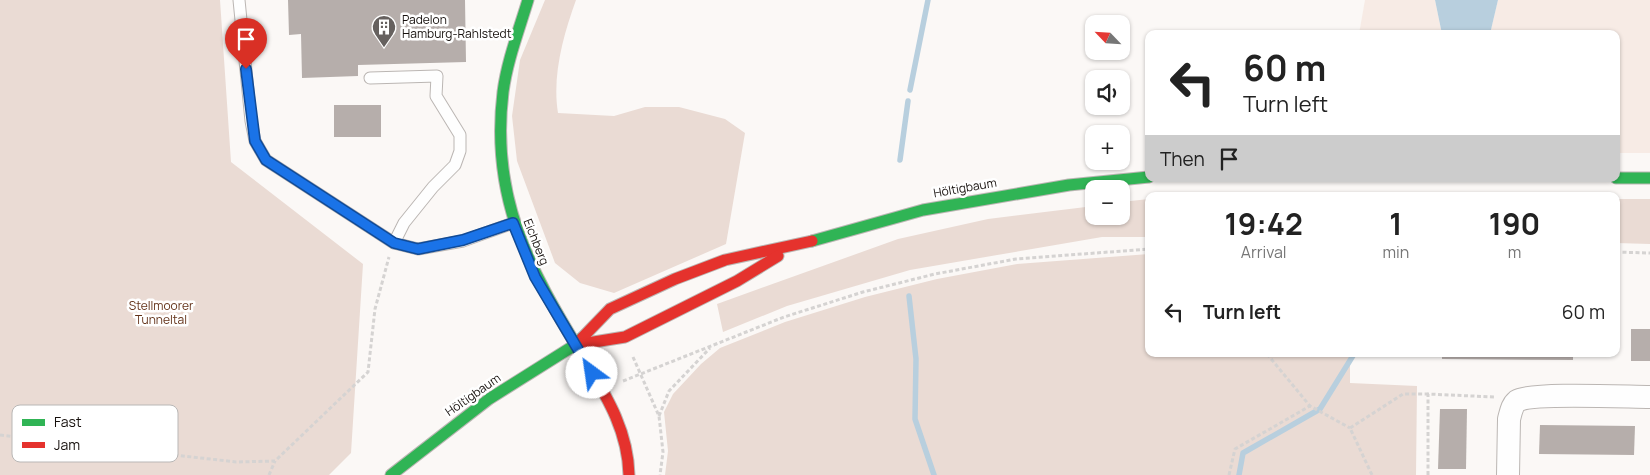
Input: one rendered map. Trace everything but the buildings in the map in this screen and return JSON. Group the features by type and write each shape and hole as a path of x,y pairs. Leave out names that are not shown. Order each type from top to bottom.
{"main road":[{"name":"Eichberg","path":"528,0 512,51 503,90 500,119 501,172 513,223 529,266 618,416 624,435 629,475"},
{"name":"Höltigbaum","path":"391,475 475,409 575,345 610,309 675,279 725,260 791,248 923,210 1069,185 1145,178"},
{"path":"1620,178 1650,178"},
{"name":"Höltigbaum","path":"575,345 624,337 737,281 791,248"}],"street":[{"path":"1508,475 1509,418 1511,409 1517,402 1536,397 1650,396"}],"lane":[{"path":"239,0 251,121 255,141 266,160 394,243 418,249 463,240 513,223"},
{"path":"370,78 437,76 436,96 460,135 460,151 455,165 433,187 404,223 394,243"}],"path":[{"path":"269,475 275,461 368,372 375,309 394,243"},
{"path":"601,387 641,376 682,356 784,317 863,292 935,274 1016,259 1145,249"},
{"path":"1620,252 1650,253"},
{"path":"624,337 658,416 663,452 660,475"},
{"path":"658,416 669,391 712,346"},
{"path":"1269,357 1310,406 1350,428 1372,475"},
{"path":"1350,428 1402,394 1489,396 1517,402"},
{"path":"1428,394 1428,475"},
{"path":"1229,475 1235,450 1310,406"},
{"path":"178,455 236,462 275,461"}],"shaded area":[{"path":"1365,0 1435,0 1441,30 1360,30"},
{"path":"1498,0 1650,0 1650,153 1620,153 1620,30 1491,30"}],"green space":[{"name":"Stellmoorer Tunneltal","path":"0,0 220,0 231,162 363,264 351,453 329,475 0,475"},
{"path":"545,0 576,0 560,56 556,85 558,113 614,116 645,107 679,107 725,119 745,133 726,244 614,293 580,283 555,263 517,161 512,116 520,60"},
{"path":"1145,199 1145,237 1102,237 910,270 787,306 723,332 717,304 898,239 988,219 1085,207 1085,225 1130,225 1130,201"},
{"path":"1620,199 1650,199 1650,244 1620,243"},
{"path":"1145,254 1145,357 1350,357 1350,383 1417,386 1416,475 665,475 668,451 664,412 673,394 701,364 720,348 785,322 865,297 937,279 1017,264"}],"water":[{"path":"1435,0 1498,0 1491,30 1441,30"}],"waterway":[{"path":"910,90 928,0"},
{"path":"900,160 908,101"},
{"path":"909,296 916,359 915,419 934,475"},
{"path":"1239,475 1243,453 1320,409 1352,357"}],"traffic: fast":[{"path":"528,0 510,57 503,92 500,130 502,166 508,199 530,262 545,292 582,355"},
{"path":"812,241 923,210 1069,185 1145,177"},
{"path":"1620,178 1650,178"},
{"path":"391,475 489,399 575,345 582,338"}],"traffic: jam":[{"path":"582,338 610,309 675,279 725,260 812,241"},
{"path":"575,345 625,337 737,281 778,256"},
{"path":"582,355 607,398 620,427 628,458 629,475"}],"place":[{"name":"Padelon Hamburg-Rahlstedt","path":"384,48"}],"route":[{"path":"246,69 255,141 266,160 394,243 418,249 463,240 513,223 529,266 592,373"}]}
